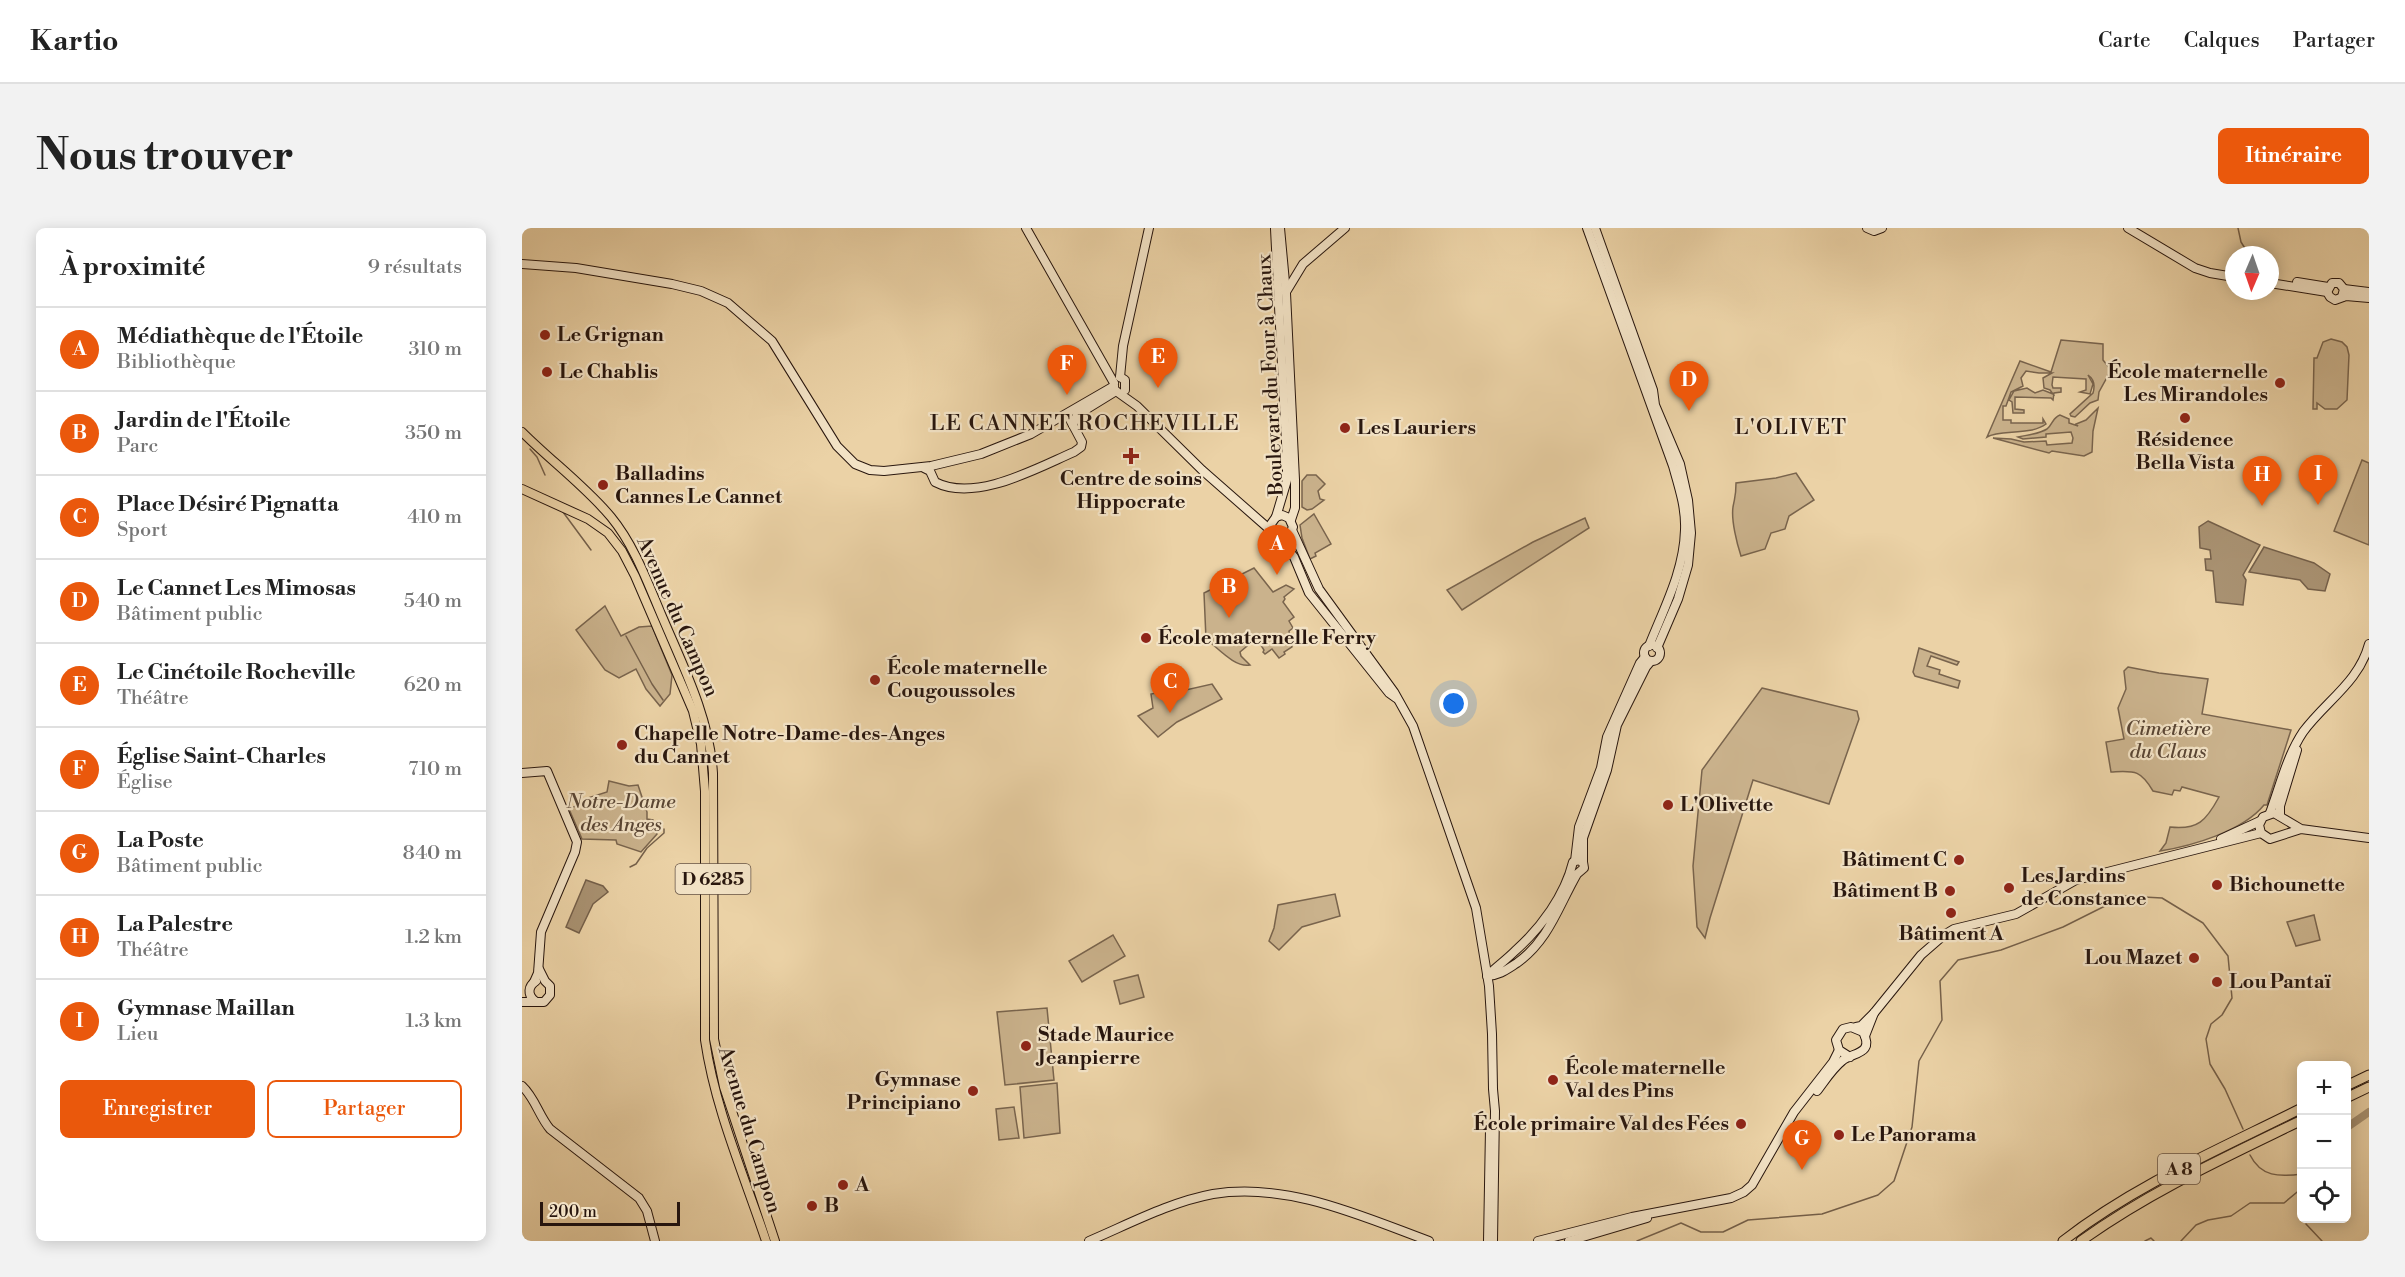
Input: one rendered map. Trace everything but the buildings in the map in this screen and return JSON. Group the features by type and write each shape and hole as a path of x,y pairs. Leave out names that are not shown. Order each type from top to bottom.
{"highway":[{"path":"2351,1084 2369,1075"},
{"path":"2351,1096 2369,1087"},
{"name":"A 8","path":"2063,1241 2147,1185 2297,1110"},
{"name":"A 8","path":"2081,1241 2114,1218 2167,1187 2297,1122"}],"main road":[{"name":"Avenue du Campon","path":"522,433 595,500 618,528 645,577 706,724 713,773 714,1039 724,1087 775,1241"},
{"name":"Avenue du Campon","path":"522,489 588,519 618,545 635,576 695,718 703,753 705,791 705,1040 710,1072 766,1241"}],"street":[{"path":"1026,228 1117,384 1130,401 1202,470 1274,533 1294,557 1309,593 1389,693 1396,698"},
{"path":"1073,427 1077,415 1117,384 1149,228"},
{"name":"Boulevard du Four à Chaux","path":"1275,228 1281,272 1288,284"},
{"name":"Boulevard du Four à Chaux","path":"1274,518 1287,480 1280,228"},
{"path":"1281,320 1283,298 1288,284 1311,257 1345,228"},
{"path":"1587,228 1606,269"},
{"path":"1487,976 1500,975 1517,963 1534,950 1546,934 1575,867 1579,827 1601,768 1607,737 1640,663 1659,657 1653,647 1681,564 1685,530 1682,498 1606,269 1595,228"},
{"path":"1867,228 1874,231 1882,228"},
{"path":"2128,228 2191,266 2225,276"},
{"path":"522,264 582,268 672,284 711,295 734,308 772,340 834,441 850,460 862,467 878,471 942,464 965,459 1005,445 1067,414 1117,384"},
{"path":"1281,272 1297,274"},
{"path":"2279,280 2327,290"},
{"path":"2279,284 2327,290 2337,282 2343,293"},
{"path":"2327,290 2330,297 2335,300 2343,293 2369,292"},
{"name":"Boulevard du Four à Chaux","path":"1286,293 1295,508 1291,520"},
{"path":"2343,293 2369,298"},
{"path":"922,467 932,473 933,479 939,484 956,488 975,488 1013,478 1074,452 1082,445 1071,417 1067,414"},
{"path":"932,473 942,464"},
{"path":"1295,508 1299,542"},
{"path":"1257,518 1286,516 1291,520 1292,530 1319,589 1392,688 1415,732 1476,908 1487,976 1496,1111 1489,1238 1499,1241"},
{"path":"1274,518 1274,533"},
{"path":"1274,533 1287,536 1292,530"},
{"path":"1325,614 1333,609"},
{"path":"2201,847 2260,821 2270,813 2293,748 2304,732 2355,677 2369,644"},
{"path":"1575,867 1584,868 1583,838 1607,770 1617,725 1646,666 1648,659 1645,649 1653,647"},
{"path":"2281,835 2285,828 2280,806 2304,732"},
{"path":"522,773 547,771 576,839 577,847 541,932 539,967 529,994 535,1001"},
{"path":"2270,813 2301,829 2369,838"},
{"path":"2260,821 2261,833"},
{"path":"1850,1057 1839,1050 1836,1040 1839,1032 1847,1027 1861,1026 1921,955 1954,929 2016,914 2076,880 2261,833 2270,839 2301,829"},
{"path":"1487,976 1535,931 1563,894"},
{"path":"1511,955 1517,963"},
{"path":"1485,959 1491,963 1503,961"},
{"path":"522,1002 544,1002 550,995 550,986 544,981 539,967"},
{"path":"534,982 544,981"},
{"path":"1790,1122 1840,1063 1857,1056 1864,1049 1865,1036 1874,1013"},
{"path":"1856,1027 1865,1036"},
{"path":"1538,1241 1671,1209 1731,1198 1744,1192 1757,1178 1794,1112 1833,1062 1839,1050"},
{"path":"522,1086 550,1129 642,1201 655,1241"},
{"path":"1089,1241 1176,1204 1215,1194 1255,1193 1289,1194 1430,1241"},
{"path":"1569,1241 1637,1222 1671,1209"}],"green space":[{"path":"2331,339 2342,342 2347,347 2349,355 2347,400 2337,409 2325,409 2317,403 2317,409 2313,409 2314,358 2317,358 2323,342"},
{"path":"2061,340 2103,344 2103,360 2111,370 2099,392 2098,400 2090,403 2075,417 2071,416 2070,414 2093,393 2094,385 2093,381 2088,375 2093,384 2090,394 2080,392 2086,390 2086,379 2053,377 2053,388 2061,388 2061,392 2054,393 2053,400 2051,398 2015,397 2015,409 2024,410 2024,413 2013,413 2012,402 2009,400 2014,391 2027,388 2035,393 2043,390 2053,394 2044,388 2043,378 2052,373 2026,371 2021,378 2023,386 2011,392 2006,406 2003,406 2003,420 2011,420 2011,423 2043,423 2043,419 2046,424 2032,430 1999,433 1987,437 2020,361 2051,372"},
{"path":"2098,408 2093,431 2092,452 2084,456 2052,451 2049,453 1993,438 2024,442 2046,441 2047,445 2072,443 2071,432 2046,434 2046,437 2023,439 2018,437 2044,431 2060,415 2069,419 2069,423 2078,426 2076,424 2086,420"},
{"path":"2362,460 2369,463 2369,545 2334,531"},
{"path":"1796,473 1814,500 1789,516 1785,529 1771,533 1765,549 1741,556 1733,518 1736,483"},
{"path":"1307,475 1316,475 1325,484 1318,491 1320,499 1324,500 1307,510 1302,507 1302,481"},
{"path":"1314,514 1331,544 1315,553 1316,556 1310,559 1300,525"},
{"path":"1585,518 1589,528 1462,610 1447,590 1533,542"},
{"path":"1254,568 1273,592 1286,585 1294,589 1284,597 1283,602 1294,617 1289,621 1293,628 1289,631 1292,647 1279,658 1272,649 1265,654 1259,642 1252,642 1240,652 1250,665 1244,665 1221,652 1206,639 1204,593"},
{"path":"605,606 621,636 639,627 652,626 672,675 670,694 660,706 646,689 636,669 619,678 605,670 576,630"},
{"path":"1919,648 1959,662 1957,665 1931,656 1927,666 1940,670 1939,674 1960,681 1958,688 1915,676 1913,672"},
{"name":"Cimetière du Claus","path":"2128,667 2208,679 2202,714 2291,730 2267,805 2230,830 2201,841 2160,851 2166,843 2170,827 2188,827 2200,822 2210,812 2219,797 2182,787 2180,791 2174,790 2172,795 2153,791 2136,773 2111,772 2106,742 2124,739 2118,708 2126,689 2124,671"},
{"path":"1212,684 1222,699 1177,722 1158,737 1138,716 1153,708 1151,694 1172,690 1177,692"},
{"path":"1762,688 1857,711 1859,719 1829,804 1753,780 1705,938 1697,927 1693,866 1702,770"},
{"name":"Notre-Dame des Anges","path":"609,781 629,786 638,785 647,819 653,820 657,834 641,852 617,844 616,840 582,839 569,809 586,801 585,799 607,792"},
{"path":"1335,894 1340,916 1302,927 1279,950 1269,941 1278,905"},
{"path":"2314,915 2320,940 2296,946 2287,922"},
{"path":"1113,935 1125,956 1082,982 1069,961"},
{"path":"1138,975 1144,997 1120,1004 1114,981"},
{"name":"Stade Maurice Jeanpierre","path":"1047,1008 1054,1080 1005,1085 997,1012"},
{"path":"1057,1083 1060,1133 1024,1138 1020,1087"},
{"path":"1014,1107 1019,1138 999,1140 996,1109"}],"shaded area":[{"path":"2208,521 2260,545 2243,575 2246,580 2243,605 2216,602 2213,571 2206,570 2205,559 2211,559 2210,550 2200,548 2199,527"},
{"path":"2264,547 2314,563 2330,574 2325,591 2308,589 2300,580 2249,572"},
{"path":"586,880 603,886 608,892 593,904 579,933 566,927"}],"waterway":[{"path":"2238,228 2244,246"},
{"path":"530,449 537,457 545,475"},
{"path":"563,512 591,550"},
{"path":"626,636 663,700"},
{"path":"630,867 636,864 647,848 664,833 664,829"},
{"path":"1637,1241 1681,1223 1701,1232 1723,1232 1748,1220 1822,1214 1878,1195 1894,1181 1912,1127 1919,1061 1942,1020 1940,981 1958,960 2001,950 2063,927 2125,896 2162,898 2203,923 2228,956 2232,998 2222,1015 2211,1024 2206,1039 2210,1064 2225,1089 2243,1129"},
{"path":"2351,1125 2369,1112"},
{"path":"2250,1155 2260,1168 2272,1174 2297,1174"},
{"path":"2181,1241 2196,1225 2208,1220 2231,1216 2250,1203 2284,1203 2297,1192"},
{"path":"2306,1224 2322,1241"},
{"path":"2145,1241 2151,1238 2154,1241"}],"place":[{"name":"Le Grignan","path":"545,335"},
{"name":"Le Chablis","path":"547,372"},
{"name":"École maternelle Les Mirandoles","path":"2280,383"},
{"name":"Le Cinétoile Rocheville","path":"1158,388"},
{"name":"Église Saint-Charles","path":"1067,395"},
{"name":"Le Cannet Les Mimosas","path":"1689,411"},
{"name":"Résidence Bella Vista","path":"2185,418"},
{"name":"Les Lauriers","path":"1345,428"},
{"name":"Centre de soins Hippocrate","path":"1131,456"},
{"name":"Balladins Cannes Le Cannet","path":"603,485"},
{"name":"Gymnase Maillan","path":"2318,505"},
{"name":"La Palestre","path":"2262,506"},
{"name":"Médiathèque de l'Étoile","path":"1277,575"},
{"name":"Jardin de l'Étoile","path":"1229,618"},
{"name":"École maternelle Ferry","path":"1146,638"},
{"name":"École maternelle Cougoussoles","path":"875,680"},
{"name":"Place Désiré Pignatta","path":"1170,713"},
{"name":"Chapelle Notre-Dame-des-Anges du Cannet","path":"622,745"},
{"name":"L'Olivette","path":"1668,805"},
{"name":"Bâtiment C","path":"1959,860"},
{"name":"Bichounette","path":"2217,885"},
{"name":"Les Jardins de Constance","path":"2009,888"},
{"name":"Bâtiment B","path":"1950,891"},
{"name":"Bâtiment A","path":"1951,913"},
{"name":"Lou Mazet","path":"2194,958"},
{"name":"Lou Pantaï","path":"2217,982"},
{"name":"Stade Maurice Jeanpierre","path":"1026,1046"},
{"name":"École maternelle Val des Pins","path":"1553,1080"},
{"name":"Gymnase Principiano","path":"973,1091"},
{"name":"École primaire Val des Fées","path":"1741,1124"},
{"name":"Le Panorama","path":"1839,1135"},
{"name":"La Poste","path":"1802,1170"},
{"name":"A","path":"843,1185"},
{"name":"B","path":"812,1206"}],"district":[{"name":"LE CANNET ROCHEVILLE","path":"1085,423"},
{"name":"L'OLIVET","path":"1791,428"}]}
